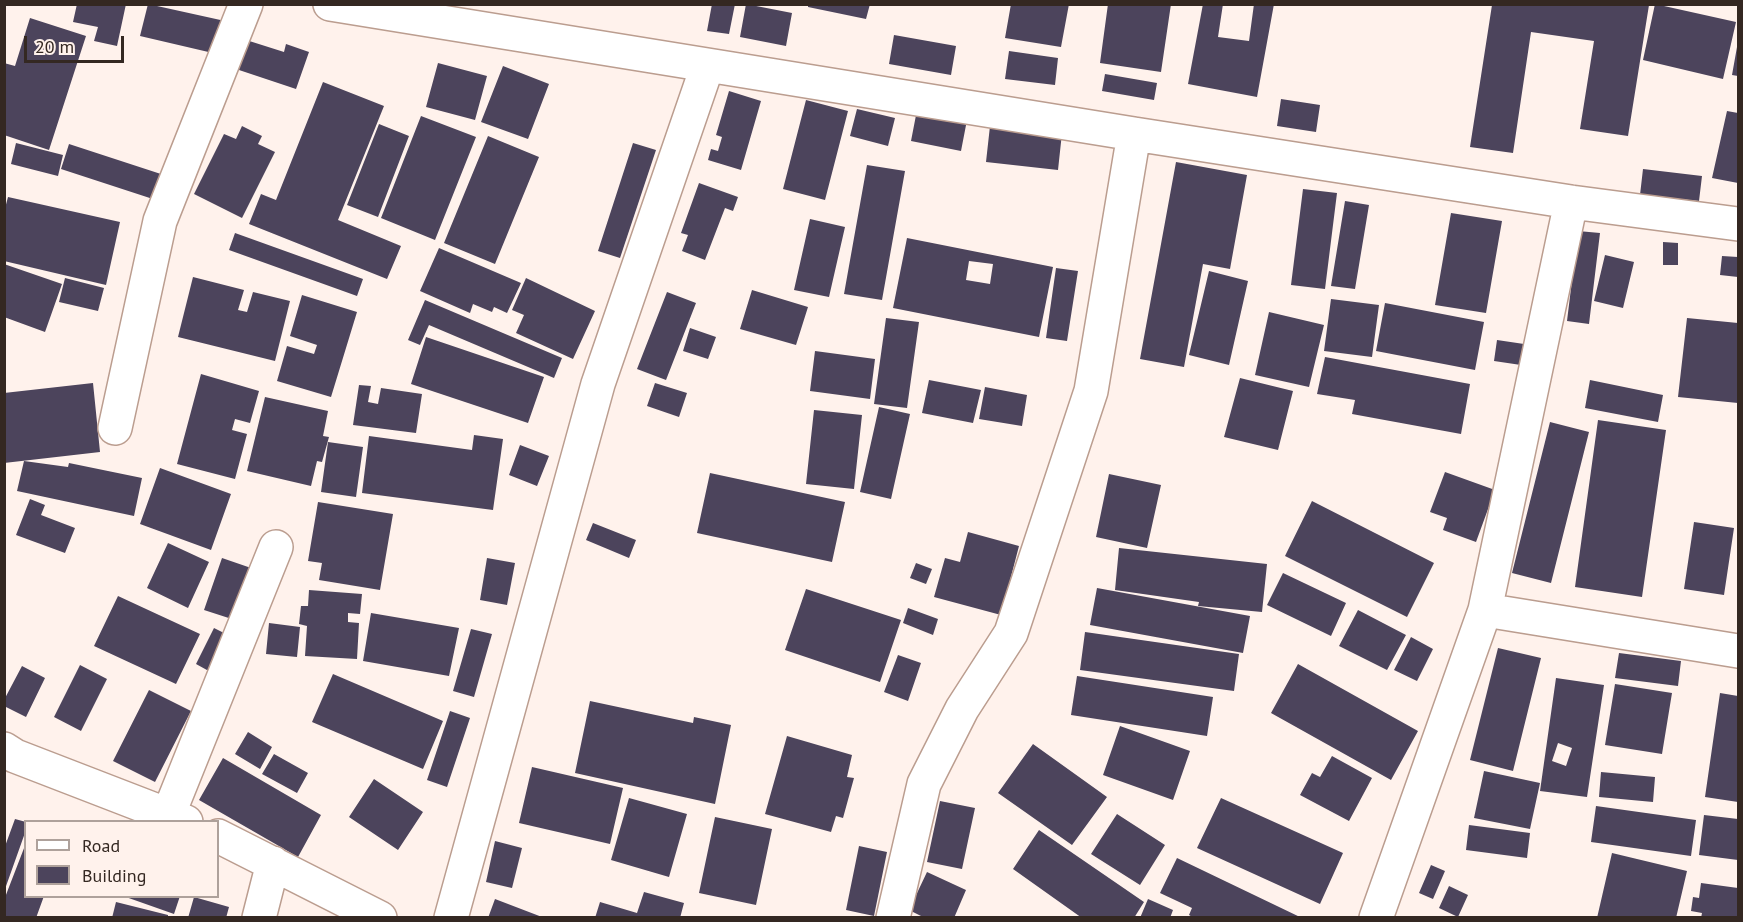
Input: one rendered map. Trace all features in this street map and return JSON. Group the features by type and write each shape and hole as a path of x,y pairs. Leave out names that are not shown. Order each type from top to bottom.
{"street":[{"path":"115,428 160,221 246,4"},
{"path":"330,4 707,67 1134,134 1572,202 1738,224"},
{"path":"451,918 598,384 707,67"},
{"path":"893,918 924,784 962,709 1011,633 1091,390 1134,134"},
{"path":"1383,915 1485,610 1572,202"},
{"path":"8,761 178,817 276,548"},
{"path":"1485,610 1738,651"},
{"path":"219,836 380,918"},
{"path":"259,918 273,863"}],"building":[{"path":"77,4 126,4 117,46 94,41 98,27 73,22"},
{"path":"148,4 225,21 217,54 140,36"},
{"path":"712,4 735,4 729,34 707,31"},
{"path":"746,4 792,13 786,46 740,37"},
{"path":"808,4 870,4 866,19 808,7"},
{"path":"1011,4 1069,4 1061,47 1005,38"},
{"path":"1108,4 1171,4 1161,72 1100,63"},
{"path":"1203,4 1223,4 1218,37 1249,41 1254,4 1274,4 1257,97 1188,84"},
{"path":"1655,4 1736,22 1723,79 1643,60"},
{"path":"1492,5 1649,5 1628,136 1580,129 1594,41 1531,32 1513,153 1470,147"},
{"path":"30,18 86,36 49,150 4,135 4,63 15,66"},
{"path":"894,35 956,46 951,75 889,64"},
{"path":"243,39 284,52 286,44 309,52 296,89 233,68"},
{"path":"1738,48 1738,76 1732,75"},
{"path":"1009,51 1058,58 1055,85 1005,79"},
{"path":"438,63 487,76 475,120 426,107"},
{"path":"503,66 549,84 528,139 481,122"},
{"path":"1105,74 1157,83 1154,100 1102,91"},
{"path":"323,82 384,106 338,220 401,246 387,279 249,224 261,194 276,200"},
{"path":"729,91 761,101 741,170 708,160 711,149 718,151 722,137 716,135"},
{"path":"1281,99 1320,105 1316,132 1277,126"},
{"path":"806,100 848,111 825,200 783,189"},
{"path":"857,109 895,118 888,146 850,136"},
{"path":"917,110 967,120 961,151 911,141"},
{"path":"1727,111 1738,113 1738,183 1712,178"},
{"path":"421,116 476,137 435,240 381,218"},
{"path":"379,124 409,136 378,217 347,205"},
{"path":"242,126 262,136 258,144 275,152 242,218 194,194 224,134 236,139"},
{"path":"990,126 1062,133 1058,170 986,162"},
{"path":"488,136 539,157 495,264 444,243"},
{"path":"16,143 63,155 58,176 11,164"},
{"path":"633,143 656,150 620,258 598,251"},
{"path":"69,144 167,176 159,201 61,169"},
{"path":"1176,162 1247,175 1230,269 1203,264 1184,367 1140,359"},
{"path":"867,165 905,171 882,300 844,294"},
{"path":"1643,169 1702,176 1699,201 1640,195"},
{"path":"699,183 738,197 733,211 725,208 705,260 682,251 688,235 681,233"},
{"path":"1303,189 1337,193 1325,289 1291,285"},
{"path":"8,197 120,222 106,285 4,261 4,212"},
{"path":"1345,201 1369,205 1355,289 1331,286"},
{"path":"1451,213 1502,221 1486,313 1435,305"},
{"path":"810,219 845,227 829,297 794,290"},
{"path":"1578,231 1600,233 1589,324 1567,321"},
{"path":"235,233 363,279 357,296 229,250"},
{"path":"907,238 1053,267 1039,337 893,308","holes":["969,261 993,264 990,284 966,280"]},
{"path":"1663,242 1678,243 1678,265 1663,265"},
{"path":"439,248 521,283 507,313 494,307 492,312 473,304 470,313 420,291"},
{"path":"1605,255 1634,262 1623,308 1594,301"},
{"path":"1722,256 1738,257 1738,277 1720,275"},
{"path":"4,264 62,284 45,332 4,317"},
{"path":"1056,268 1078,271 1067,341 1046,338"},
{"path":"1209,271 1248,281 1229,365 1189,355"},
{"path":"193,277 244,290 238,310 247,312 253,292 290,301 275,361 178,337"},
{"path":"65,278 104,288 98,311 59,302"},
{"path":"526,278 595,311 573,359 516,333 524,315 512,310"},
{"path":"752,290 808,307 796,345 740,329"},
{"path":"667,292 696,303 666,380 637,369"},
{"path":"302,295 357,312 331,397 277,381 287,346 314,354 317,345 290,336"},
{"path":"1331,299 1379,305 1372,357 1324,351"},
{"path":"425,300 562,358 554,378 429,325 420,345 408,340"},
{"path":"1385,303 1484,322 1475,370 1376,351"},
{"path":"1269,312 1324,325 1309,387 1255,375"},
{"path":"886,318 919,322 907,408 874,404"},
{"path":"1687,318 1738,323 1738,403 1678,397"},
{"path":"690,328 716,337 708,359 683,351"},
{"path":"426,337 544,377 528,423 411,384"},
{"path":"1497,340 1524,344 1521,365 1494,361"},
{"path":"815,351 875,359 870,399 810,391"},
{"path":"1325,357 1470,384 1461,434 1352,414 1355,400 1317,394"},
{"path":"201,374 259,391 250,423 235,419 232,430 247,434 235,479 177,464"},
{"path":"1240,378 1293,391 1278,450 1224,437"},
{"path":"929,380 981,390 973,423 922,413"},
{"path":"1590,380 1663,395 1658,422 1585,408"},
{"path":"93,383 100,452 4,463 4,393"},
{"path":"655,383 687,393 679,417 647,406"},
{"path":"359,385 371,386 368,402 378,404 381,388 422,394 416,433 353,425"},
{"path":"985,387 1027,395 1022,426 979,419"},
{"path":"265,397 328,411 323,436 329,437 322,462 317,461 311,486 247,471"},
{"path":"879,407 910,414 891,499 860,492"},
{"path":"814,410 862,415 854,489 806,484"},
{"path":"1598,420 1666,430 1642,597 1575,587"},
{"path":"1550,422 1589,432 1551,583 1512,573"},
{"path":"474,435 503,439 493,510 362,493 369,436 472,450"},
{"path":"328,442 363,447 356,497 321,492"},
{"path":"520,445 549,456 537,486 509,475"},
{"path":"24,461 68,467 69,463 142,478 134,516 17,491"},
{"path":"160,468 231,494 211,550 140,524"},
{"path":"1445,472 1495,490 1476,542 1443,530 1447,518 1430,512"},
{"path":"710,473 845,502 832,562 697,533"},
{"path":"1109,474 1161,485 1147,548 1096,537"},
{"path":"30,499 45,505 41,515 75,528 65,553 16,535"},
{"path":"1312,501 1434,563 1407,617 1285,556"},
{"path":"318,502 393,514 380,590 319,580 322,563 308,561"},
{"path":"1694,522 1734,528 1724,595 1684,589"},
{"path":"593,523 636,540 629,558 586,540"},
{"path":"968,532 1019,546 1001,615 934,597 945,558 960,562"},
{"path":"168,543 209,562 188,608 147,588"},
{"path":"1119,548 1267,564 1262,612 1198,606 1199,602 1115,590"},
{"path":"222,558 254,569 238,621 204,610"},
{"path":"487,558 515,563 507,605 480,600"},
{"path":"916,563 932,569 926,584 910,578"},
{"path":"1283,573 1346,603 1331,636 1267,605"},
{"path":"1097,588 1250,616 1243,653 1090,625"},
{"path":"806,589 901,620 880,682 785,650"},
{"path":"309,590 362,594 360,614 348,613 348,622 359,623 357,659 305,656 307,626 299,624 301,606 308,606"},
{"path":"118,596 200,634 176,684 94,646"},
{"path":"908,608 938,619 933,635 903,623"},
{"path":"1358,610 1406,635 1387,670 1339,646"},
{"path":"371,613 459,628 449,676 363,661"},
{"path":"269,623 300,627 297,657 266,654"},
{"path":"214,628 232,637 216,675 196,664"},
{"path":"471,629 492,634 474,697 453,691"},
{"path":"1085,632 1239,654 1234,691 1080,670"},
{"path":"1411,637 1433,649 1417,681 1394,670"},
{"path":"1498,648 1541,658 1513,771 1470,760"},
{"path":"1619,653 1681,661 1678,686 1615,678"},
{"path":"898,655 921,663 908,701 884,692"},
{"path":"1298,664 1418,731 1391,780 1271,713"},
{"path":"80,665 107,679 81,731 54,717"},
{"path":"22,666 45,678 26,717 4,706 4,700"},
{"path":"333,674 443,721 423,769 312,722"},
{"path":"1077,676 1213,697 1207,736 1071,715"},
{"path":"1556,678 1604,685 1587,797 1540,791","holes":["1558,743 1572,748 1566,766 1552,761"]},
{"path":"1615,684 1672,693 1662,754 1605,745"},
{"path":"149,690 191,711 155,782 113,761"},
{"path":"1720,693 1738,696 1738,802 1705,797"},
{"path":"590,701 693,723 694,717 731,725 715,804 575,773"},
{"path":"450,711 470,718 447,787 427,780"},
{"path":"1120,726 1190,751 1173,800 1103,775"},
{"path":"248,732 272,747 260,769 235,754"},
{"path":"787,736 852,755 847,777 854,778 843,818 836,816 831,832 765,814"},
{"path":"1033,744 1107,797 1072,845 998,793"},
{"path":"274,754 308,773 297,793 262,774"},
{"path":"1332,756 1372,778 1349,821 1300,795 1312,773 1320,777"},
{"path":"223,758 321,815 298,857 199,800"},
{"path":"532,767 623,788 610,844 519,823"},
{"path":"1484,771 1540,783 1530,829 1474,818"},
{"path":"1601,772 1655,777 1653,802 1599,797"},
{"path":"374,779 423,812 398,850 349,817"},
{"path":"629,798 687,814 669,877 611,860"},
{"path":"1221,798 1343,853 1320,904 1197,848"},
{"path":"940,801 975,808 962,869 927,862"},
{"path":"1596,806 1696,820 1691,856 1591,842"},
{"path":"1117,814 1165,845 1140,885 1091,854"},
{"path":"1704,815 1738,819 1738,860 1699,855"},
{"path":"715,817 772,829 756,905 699,893"},
{"path":"15,819 24,821 24,836 5,889 4,849"},
{"path":"1469,825 1530,833 1527,858 1466,850"},
{"path":"1039,830 1144,902 1134,918 1082,918 1013,869"},
{"path":"495,841 522,848 512,888 486,882"},
{"path":"859,846 887,852 874,916 846,910"},
{"path":"24,848 24,898 43,898 36,918 4,918 4,900"},
{"path":"1612,853 1687,871 1676,918 1597,918"},
{"path":"1177,858 1302,918 1194,918 1189,915 1192,908 1160,893"},
{"path":"1431,865 1445,871 1433,899 1419,893"},
{"path":"927,872 966,890 954,918 925,918 909,910"},
{"path":"1701,883 1738,888 1738,918 1701,918 1702,913 1691,911 1693,897 1699,898"},
{"path":"1449,886 1468,895 1458,917 1439,908"},
{"path":"644,892 684,903 680,918 595,918 600,902 637,913"},
{"path":"129,898 179,898 174,914"},
{"path":"194,898 229,907 226,918 188,918"},
{"path":"495,899 542,917 542,918 488,918"},
{"path":"1148,899 1173,910 1170,918 1140,918"},
{"path":"116,902 168,915 168,918 112,918"}]}
